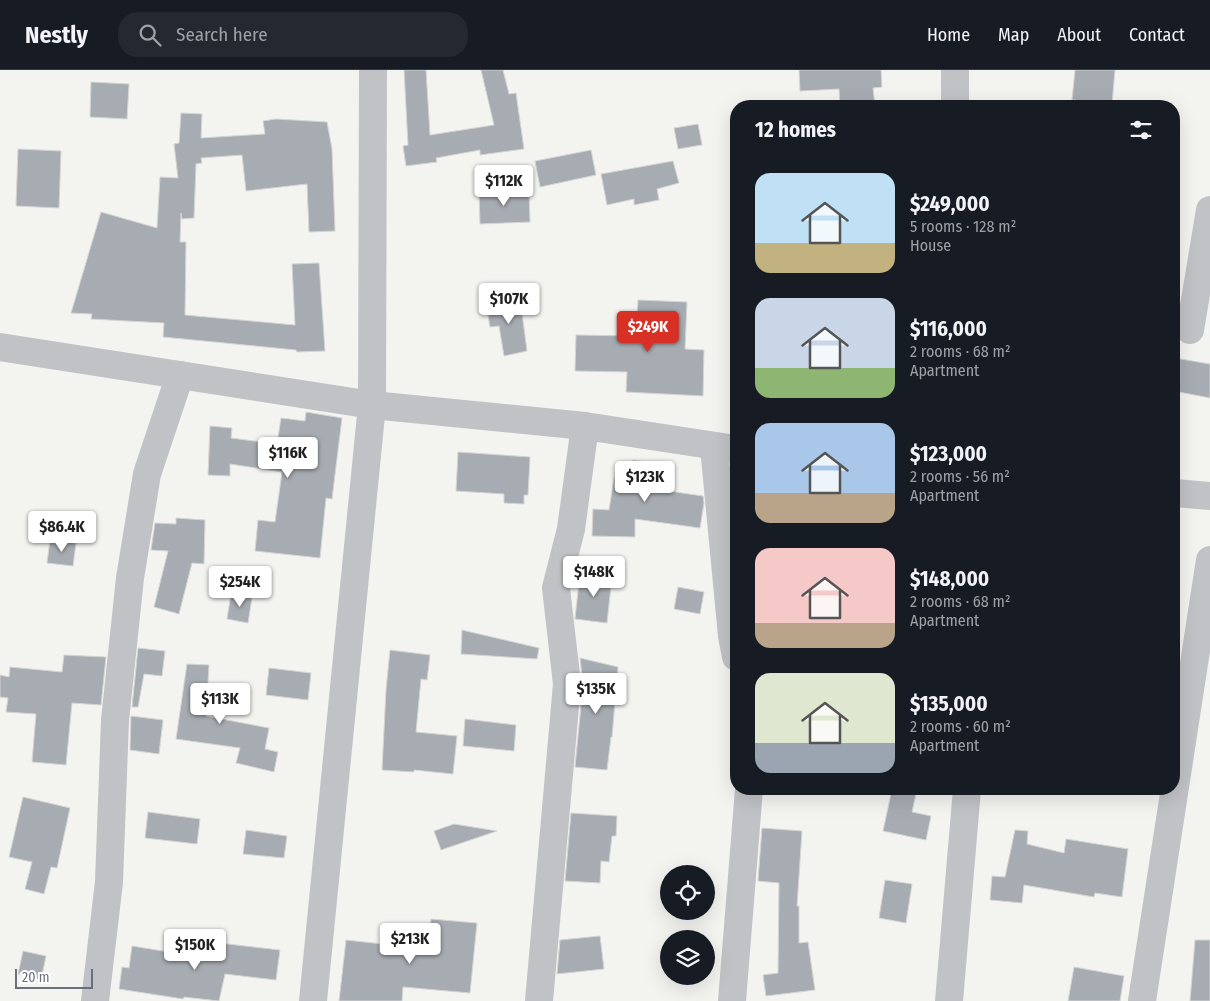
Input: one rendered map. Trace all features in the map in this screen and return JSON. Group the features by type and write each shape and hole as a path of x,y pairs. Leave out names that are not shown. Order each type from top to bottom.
{"street":[{"path":"313,1001 372,405 373,70"},
{"path":"955,70 955,100"},
{"path":"1191,331 1210,210"},
{"path":"0,347 372,405 585,426 725,448 730,582"},
{"path":"95,1001 109,882 115,720 130,578 147,474 180,375"},
{"path":"539,1001 567,684 556,588 571,529 585,426"},
{"path":"1180,494 1210,496"},
{"path":"1180,755 1210,560"},
{"path":"732,1001 749,795"},
{"path":"949,1001 966,795"},
{"path":"1142,1001 1174,795"}],"building":[{"path":"404,70 426,70 430,135 494,125 481,70 503,70 509,94 516,93 524,149 480,155 480,150 436,158 437,162 406,166 403,146 408,145"},
{"path":"799,70 881,70 882,87 873,88 874,100 840,100 839,89 800,91"},
{"path":"1075,70 1115,70 1112,100 1072,100"},
{"path":"91,82 129,84 127,119 90,117"},
{"path":"181,113 202,114 201,138 265,134 263,121 276,119 327,122 332,149 335,231 309,232 307,184 246,191 242,155 201,158 202,163 196,164 194,218 182,219 181,213 180,242 186,242 185,315 295,325 292,264 319,263 325,351 297,352 296,350 163,337 164,323 91,319 92,314 71,313 101,212 157,228 160,177 178,178 174,144 179,143"},
{"path":"698,124 702,145 678,149 674,128"},
{"path":"18,149 61,151 59,208 16,206"},
{"path":"591,150 596,175 540,187 535,161"},
{"path":"673,161 679,183 657,189 659,200 634,205 634,199 607,205 601,174"},
{"path":"529,191 530,222 480,224 479,193"},
{"path":"520,298 527,351 504,356 499,326 490,327 486,303"},
{"path":"638,300 687,302 685,349 704,350 703,396 626,392 627,372 575,371 576,335 636,336"},
{"path":"1180,359 1210,364 1210,398 1180,392"},
{"path":"306,412 342,418 332,499 326,498 320,558 255,551 258,520 275,522 282,472 230,464 230,476 208,475 210,426 232,428 231,438 277,444 281,418 305,421"},
{"path":"458,452 530,457 528,495 524,495 524,504 504,503 504,494 456,491"},
{"path":"633,460 653,463 653,468 664,470 661,490 703,496 704,503 700,528 635,519 635,537 592,536 593,509 609,510 615,472 626,474 627,464 633,465"},
{"path":"176,518 205,520 204,564 192,563 179,614 154,607 168,551 151,550 155,523 176,524"},
{"path":"50,540 76,543 73,566 47,563"},
{"path":"580,573 612,577 607,623 575,619"},
{"path":"678,587 704,592 700,614 674,609"},
{"path":"231,594 252,598 248,623 227,619"},
{"path":"462,630 539,648 537,659 461,654"},
{"path":"138,648 165,651 162,676 144,674 138,707 132,707"},
{"path":"390,650 430,655 427,680 421,679 416,732 457,736 453,774 414,770 414,772 382,770"},
{"path":"64,655 106,657 101,705 72,703 66,765 32,762 36,714 6,712 8,698 0,697 0,675 9,677 10,667 62,672"},
{"path":"580,658 618,667 607,770 575,767 583,685"},
{"path":"187,664 209,665 206,716 269,728 265,749 278,752 274,772 236,763 240,748 176,739"},
{"path":"269,668 311,673 308,700 266,695"},
{"path":"131,716 163,720 159,754 130,750"},
{"path":"465,719 516,725 514,751 463,746"},
{"path":"891,795 916,795 912,812 931,816 926,840 883,831"},
{"path":"23,797 70,808 57,868 51,867 44,894 25,889 32,862 9,857"},
{"path":"148,812 200,819 197,844 145,838"},
{"path":"571,813 617,816 616,836 612,836 609,862 601,861 600,883 565,881"},
{"path":"454,824 497,831 441,850 434,831"},
{"path":"762,828 802,831 797,906 799,906 799,943 808,942 815,990 766,996 763,975 778,973 779,883 758,881"},
{"path":"246,830 287,836 284,858 243,854"},
{"path":"1015,830 1028,831 1027,844 1064,853 1066,839 1128,849 1122,897 1095,893 1094,897 1024,885 1022,903 990,900 992,876 1005,877"},
{"path":"885,880 912,884 906,923 879,918"},
{"path":"431,919 477,923 470,993 403,987 402,1001 339,1001 346,940 428,949"},
{"path":"600,936 604,969 557,974 560,940"},
{"path":"1195,940 1210,940 1210,1001 1190,1001"},
{"path":"219,943 280,950 276,980 225,974 219,1001 184,997 183,999 119,989 122,967 129,968 132,946 218,960"},
{"path":"23,951 46,956 41,980 18,974"},
{"path":"1074,967 1124,976 1120,1001 1068,1001"}]}
